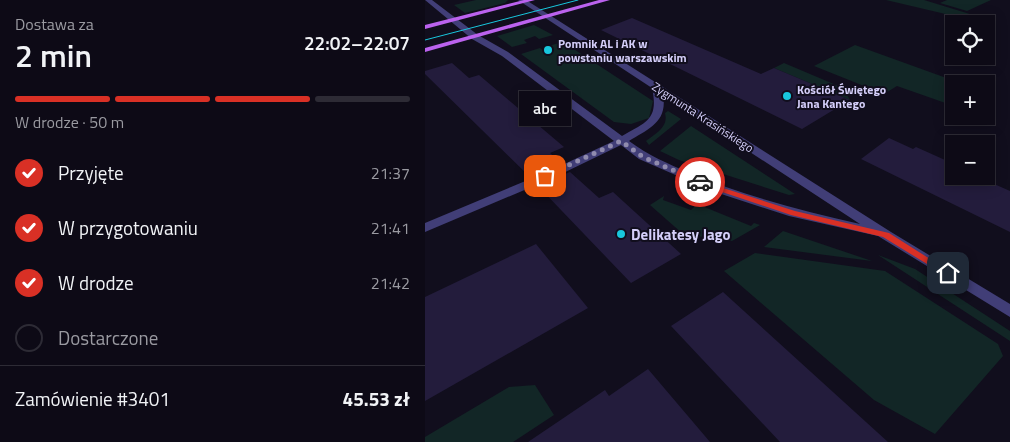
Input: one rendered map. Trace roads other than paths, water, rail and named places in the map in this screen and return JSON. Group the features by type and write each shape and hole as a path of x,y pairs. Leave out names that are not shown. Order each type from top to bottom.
{"main road":[{"path":"425,50 607,0"},
{"path":"425,27 526,1"}],"street":[{"name":"Zygmunta Krasińskiego","path":"428,0 475,36 505,54 643,157 716,188 793,213 886,235"},
{"name":"Zygmunta Krasińskiego","path":"526,1 547,17 886,235 1010,311"},
{"path":"425,228 621,141 646,126 658,115 660,101 656,87"}],"tram line":[{"path":"425,40 578,0"}],"place":[{"name":"Pomnik AL i AK w powstaniu warszawskim","path":"548,50"},
{"name":"Kościół Świętego Jana Kantego","path":"787,96"},
{"name":"abc","path":"545,176"},
{"name":"Delikatesy Jago","path":"621,234"}]}
